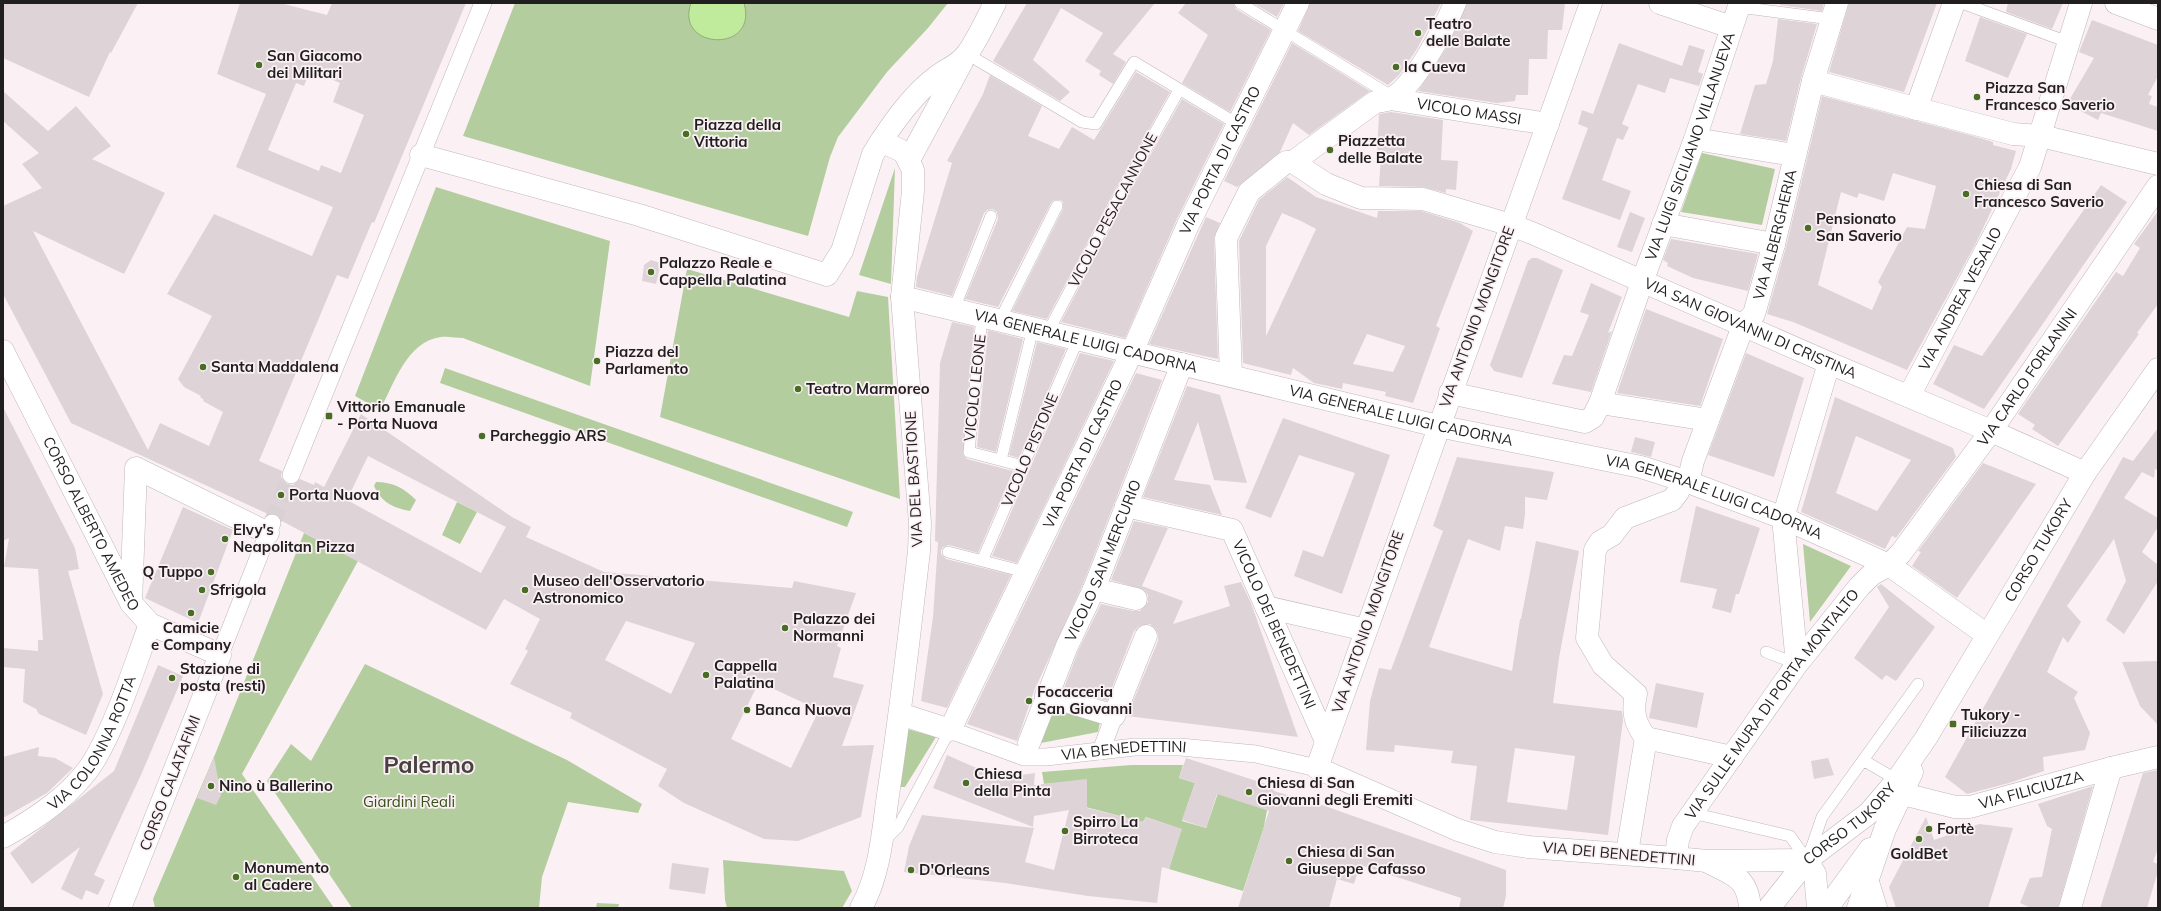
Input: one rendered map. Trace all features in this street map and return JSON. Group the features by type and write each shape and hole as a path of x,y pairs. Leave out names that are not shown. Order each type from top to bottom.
{"street":[{"path":"291,474 483,3"},
{"path":"881,142 904,152 909,160 995,3"},
{"name":"VIA PORTA DI CASTRO","path":"950,730 1132,352 1188,225 1239,125 1298,3"},
{"path":"1231,376 1226,238 1249,192 1286,162 1293,162 1375,102 1391,98 1408,85 1444,28 1455,3"},
{"name":"VIA ANTONIO MONGITORE","path":"1317,768 1438,426 1591,3"},
{"path":"1660,3 1731,27"},
{"path":"1916,109 1954,3"},
{"name":"VIA ANDREA VESALIO","path":"1909,396 2030,167 2041,136 2068,42 2081,3"},
{"path":"2116,3 2158,19"},
{"name":"VIA LUIGI SICILIANO VILLANUEVA","path":"1450,393 1584,422 1593,417 1600,403 1642,282 1695,139 1739,5"},
{"name":"VIA ALBERGHERIA","path":"1646,738 1638,727 1633,708 1636,694 1603,665 1587,638 1590,619 1595,550 1600,542 1612,535 1625,518 1672,500 1684,481 1693,461 1743,326 1754,314 1774,244 1794,155 1813,81 1834,11"},
{"path":"421,155 639,215 827,275 842,251 873,154 905,108 935,78 954,67 967,54"},
{"path":"1813,81 2013,134 2041,136 2158,164"},
{"name":"VICOLO MASSI","path":"1391,98 1548,124"},
{"path":"1695,139 1794,155"},
{"name":"VIA DEL BASTIONE","path":"900,714 926,551 920,524 902,297 913,191 913,170 909,160"},
{"name":"VIA SAN GIOVANNI DI CRISTINA","path":"1293,162 1326,184 1361,198 1423,199 1511,225 1829,363 1991,430 2085,473"},
{"name":"VIA CARLO FORLANINI","path":"1890,565 1902,553 1991,430 2158,186"},
{"path":"1663,224 1774,244"},
{"name":"VIA GENERALE LUIGI CADORNA","path":"902,297 1438,426 1641,467 1684,481 1783,518 1890,565 1987,635"},
{"name":"CORSO ALBERTO AMEDEO","path":"3,353 131,604 150,624 220,655"},
{"path":"1797,664 1783,518 1829,363"},
{"name":"VICOLO SAN MERCURIO","path":"1026,750 1046,695 1094,589 1182,364"},
{"name":"CORSO TUKORY","path":"1858,908 1900,787 1926,738 2085,473 2158,369"},
{"path":"1600,403 1708,420"},
{"path":"131,604 136,468 270,528"},
{"name":"VICOLO DEI BENEDETTINI","path":"1126,506 1232,530 1326,741"},
{"name":"CORSO CALATAFIMI","path":"120,908 270,528"},
{"name":"VIA SULLE MURA DI PORTA MONTALTO","path":"1676,858 1678,840 1683,826 1797,664 1859,587 1871,575 1890,565"},
{"path":"1094,589 1136,599"},
{"path":"1266,607 1366,630"},
{"name":"VIA COLONNA ROTTA","path":"3,837 38,815 69,791 94,760 109,730 150,624"},
{"path":"1101,751 1146,636"},
{"path":"1046,695 1114,716"},
{"path":"867,907 881,844 900,714"},
{"name":"VIA BENEDETTINI","path":"900,714 950,730 1026,750 1101,751 1135,747 1180,747 1256,754 1317,768"},
{"path":"1627,853 1646,738 1732,757"},
{"name":"VIA FILICIUZZA","path":"1900,787 1955,807 1970,807 2111,768 2158,757"},
{"name":"VIA DEI BENEDETTINI","path":"1317,768 1458,830 1495,842 1528,847 1627,853 1707,861 1807,860"},
{"path":"2070,908 2111,768"},
{"name":"CORSO TUKORY","path":"1769,908 1807,860 1869,813 1900,787"},
{"name":"CORSO TUKORY","path":"1827,908 1885,829"},
{"path":"1807,860 1815,874 1818,908"},
{"path":"1707,861 1733,874 1744,883 1749,894 1750,908"},
{"path":"1867,879 1876,908"}],"lane":[{"path":"1240,3 1391,98"},
{"path":"1962,3 2068,42"},
{"path":"1739,5 1834,11"},
{"path":"967,54 1082,122 1096,124 1134,62 1239,125"},
{"name":"VICOLO PESACANNONE","path":"1002,460 1041,330 1119,197 1179,90"},
{"path":"991,318 1057,206"},
{"path":"954,309 991,216"},
{"name":"VICOLO LEONE","path":"991,318 969,452 1023,466"},
{"name":"VICOLO PISTONE","path":"982,561 1078,339"},
{"path":"948,552 1025,572"},
{"path":"1766,652 1797,664"},
{"path":"1807,860 1822,817 1918,684"},
{"path":"881,844 898,827 950,730"},
{"path":"1863,760 1900,787"},
{"path":"1692,813 1790,836 1807,860"}],"green space":[{"path":"515,3 948,3 928,28 887,72 838,137 830,157 808,236 463,136"},
{"path":"1702,153 1775,169 1762,225 1681,212"},
{"path":"895,168 891,284 859,275"},
{"path":"436,187 610,241 590,386 463,338 441,337 429,340 419,346 410,355 396,377 380,410 355,396"},
{"path":"687,269 849,317 857,291 888,297 900,499 660,417"},
{"path":"445,368 853,512 847,527 440,383"},
{"path":"376,482 398,486 412,496 416,500 410,511 393,506 384,500 374,486"},
{"path":"457,502 477,512 460,544 442,535"},
{"path":"304,533 358,561 242,774 334,908 155,908 153,899 216,752"},
{"path":"1803,544 1851,566 1810,622"},
{"name":"Giardini Reali","path":"365,664 567,760 642,804 638,813 568,802 542,877 539,908 352,908 267,781 291,744 311,761"},
{"path":"1054,710 1100,722 1098,732 1041,743"},
{"path":"907,729 936,737 905,787 898,787"},
{"path":"1131,765 1183,765 1179,778 1195,783 1182,821 1206,828 1219,790 1267,810 1264,827 1243,891 1169,869 1181,829 1146,817 1143,822 1074,804 1087,797 1087,780 1044,784 1042,772"},
{"path":"723,860 844,871 852,891 842,908 727,908 725,900"},
{"path":"597,903 619,904 618,908 596,908"}],"shaded area":[{"path":"691,3 744,3 745,20 740,31 729,38 717,40 704,37 694,30 689,19"}],"building":[{"path":"3,3 138,3 111,53 110,52 89,97 3,58"},
{"path":"240,3 280,3 327,15 332,3 466,3 374,223 372,222 348,279 337,275 259,461 282,471 281,477 287,484 293,485 300,479 314,485 315,482 324,487 361,414 512,517 531,527 526,537 604,572 792,588 794,581 856,593 837,646 841,648 833,677 864,685 842,746 874,745 861,817 798,841 764,839 684,803 658,786 667,769 570,718 572,713 510,684 528,651 525,649 540,619 504,599 486,630 282,521 276,514 268,514 71,423 3,294 3,206 42,188 22,164 39,153 3,121 3,91 48,131 76,106 111,146 92,159 165,193 124,274 33,231 148,450 160,423 209,446 223,412 203,401 204,400 200,397 201,396 184,387 178,379 212,316 167,294 214,214 312,256 333,207 236,167 266,94 217,74","holes":["310,70 340,83 333,102 364,115 341,173 321,165 319,171 268,150 296,83 304,86","368,456 506,527 481,573 347,500","626,621 695,643 671,694 605,660","759,682 819,710 791,768 731,739"]},
{"path":"1027,3 1155,3 1113,54 1126,62 1113,84 1099,75 1101,71 1085,61 1103,33 1061,8 1033,60 1070,92 1060,101 993,61"},
{"path":"1186,3 1233,3 1236,9 1271,30 1230,112 1182,83 1208,35 1178,13"},
{"path":"1253,3 1284,3 1277,17"},
{"path":"1310,3 1441,3 1417,49 1399,75 1388,85 1298,31"},
{"path":"1467,3 1565,3 1562,30 1548,30 1547,59 1529,59 1528,95 1516,95 1515,101 1497,103 1418,91 1447,47"},
{"path":"1781,3 1824,3 1822,11 1780,5"},
{"path":"1849,3 1937,3 1904,92 1829,72"},
{"path":"2008,3 2063,3 2052,29 2006,12"},
{"path":"1980,17 2027,34 2008,78 1965,61"},
{"path":"1778,19 1817,24 1801,78 1786,141 1740,134 1755,85 1766,84 1773,61"},
{"path":"2092,20 2158,45 2158,76 2148,95 2152,96 2149,104 2158,107 2158,131 2101,113 2098,120 2067,104 2094,58 2079,52"},
{"path":"1292,43 1370,91 1309,135 1293,123 1280,152 1237,187 1224,181"},
{"path":"1619,43 1682,66 1689,45 1705,50 1698,72 1703,74 1699,86 1670,78 1665,93 1638,84 1622,124 1629,127 1623,140 1617,138 1602,180 1631,191 1620,220 1562,199 1588,128 1578,124 1582,110 1593,114"},
{"path":"1136,72 1170,92 1113,194 1047,319 1012,311 1063,209 1063,202 1060,200 1054,200 1051,203 998,307 965,299 998,219 997,212 993,209 987,210 984,213 952,296 916,287 917,277 952,163 947,161 983,94 990,75 1042,106 1028,136 1059,149 1072,127 1094,140"},
{"name":"Pensionato San Saverio","path":"1822,96 1973,136 1993,142 1993,145 2016,151 2011,169 1976,243 1907,370 1793,322 1767,314 1786,247","holes":["1893,173 1936,186 1925,229 1907,227 1878,282 1882,287 1872,310 1818,285 1841,192 1857,198 1859,193 1884,201"]},
{"path":"1182,99 1224,124 1177,219 1125,338 1061,322 1125,200"},
{"path":"1391,112 1443,120 1441,160 1458,161 1456,190 1446,189 1446,193 1423,187 1379,186 1381,155 1377,155 1379,114"},
{"path":"1287,177 1316,197 1377,218 1378,211 1421,211 1460,223 1473,231 1436,326 1440,328 1413,403 1385,396 1386,392 1343,383 1342,389 1314,383 1293,368 1291,375 1243,363 1239,241 1259,200","holes":["1282,213 1316,229 1266,336 1266,246","1367,334 1405,346 1393,372 1353,364"]},
{"path":"2101,185 2127,202 1984,409 1933,384 1954,345 1982,356"},
{"path":"2158,211 2158,304 2137,333 2139,334 2058,446 2032,429 2035,425 2018,414 2116,272 2123,276 2140,248 2134,244"},
{"path":"1630,212 1645,218 1632,252 1617,247"},
{"path":"1206,217 1220,223 1214,238 1218,359 1149,344"},
{"path":"1671,239 1758,254 1748,291 1693,278 1667,266 1668,263 1663,260"},
{"path":"1532,258 1537,258 1563,270 1522,378 1494,371 1490,365 1528,261"},
{"name":"Palazzo Reale e Cappella Palatina","path":"651,260 661,263 656,284 642,281 644,265"},
{"path":"1591,283 1622,297 1608,333 1612,331 1591,392 1552,384 1564,355 1572,356 1589,315 1580,312"},
{"path":"1646,309 1723,339 1700,406 1617,393"},
{"path":"952,322 974,327 963,455 967,459 1013,471 978,553 949,545 943,547 941,550 941,554 946,559 1011,575 947,708 921,701 933,617 938,542 935,541 940,363"},
{"path":"988,330 1023,339 996,452 977,447"},
{"path":"1037,342 1066,349 1019,458 1009,455"},
{"path":"1080,353 1114,361 1017,563 992,556"},
{"path":"1746,353 1804,378 1774,477 1708,455"},
{"path":"1136,373 1162,380 1083,584 1034,691 1017,741 967,724"},
{"path":"1187,386 1220,395 1247,483 1214,480 1198,422 1174,480 1210,485 1222,515 1143,497"},
{"path":"1835,397 1953,448 1956,457 1896,538 1892,536 1885,549 1801,512","holes":["1856,436 1911,460 1877,511 1836,493"]},
{"path":"3,407 75,548 79,569 68,571 103,694 86,735 39,714 36,709 23,702 25,669 3,667 3,648 38,651 38,640 43,640 38,569 4,567 9,538 3,541"},
{"path":"1283,418 1390,455 1342,594 1294,576 1303,550 1323,557 1355,473 1299,455 1271,518 1245,508"},
{"path":"2158,428 2158,470 2155,469 2154,478 2142,472 2124,498 2158,518 2158,527 2142,552 2158,565 2158,581 2124,634 2106,620 2126,581 2114,539 2067,606 2081,622 2068,643 2063,637 2047,672 2078,692 2074,698 2090,733 2085,750 2043,757 2044,771 2009,783 1967,794 1945,777 2123,457 2133,461"},
{"path":"1635,437 1655,442 1651,457 1631,452"},
{"path":"1457,457 1554,472 1547,500 1525,497 1523,529 1505,526 1500,551 1468,539 1429,647 1512,671 1520,619 1536,541 1579,551 1559,658 1553,703 1622,711 1623,720 1608,835 1470,820 1477,766 1451,763 1453,751 1395,745 1394,752 1366,750 1370,701 1379,668 1391,670 1443,531 1433,526","holes":["1515,748 1575,756 1567,810 1507,802"]},
{"path":"1983,463 2036,484 1957,598 1912,566 1921,552 1918,551"},
{"path":"1696,506 1760,528 1739,594 1736,594 1731,613 1712,608 1717,589 1680,582"},
{"path":"183,507 233,530 198,623 145,598"},
{"path":"1134,521 1168,528 1142,586 1183,601 1173,624 1230,606 1224,586 1241,582 1251,603 1298,737 1127,716 1158,641 1156,629 1150,624 1139,626 1134,631 1107,701 1064,688 1078,651 1101,604 1133,611 1140,611 1148,602 1148,595 1144,590 1111,580"},
{"path":"1881,584 1935,627 1896,681 1886,675 1882,680 1854,658 1889,607 1877,587"},
{"path":"2158,661 2158,725 2140,706 2122,662"},
{"path":"158,665 183,676 141,775 94,875 105,880 98,895 86,890 82,900 61,889 80,847 32,884 10,853 114,771"},
{"path":"1656,683 1704,693 1697,728 1649,718"},
{"path":"39,747 38,756 55,758 73,768 47,793 3,818 3,757"},
{"path":"947,755 999,778 1035,773 1034,785 1087,779 1087,808 1144,822 1145,817 1182,829 1169,869 1162,867 1157,903 1088,896 1005,883 904,872 909,846 922,815 1034,828 1025,862 1054,870 1069,810 1034,816 1033,827 933,788"},
{"name":"Nino ù Ballerino","path":"214,757 221,795 216,805 197,798"},
{"path":"1186,758 1275,787 1274,791 1325,806 1506,870 1506,896 1503,908 1459,908 1461,898 1360,865 1354,884 1337,879 1329,908 1238,908 1269,811 1217,794 1206,828 1182,820 1195,783 1179,778"},
{"path":"1828,758 1834,775 1814,779 1811,761"},
{"path":"2158,770 2158,848 2153,862 2158,864 2158,871 2147,908 2100,908 2143,773"},
{"path":"2093,786 2058,908 2031,908 2020,903 2030,878 2042,877 2052,829 2047,826 2038,804"},
{"path":"1926,817 1934,840 1979,824 2013,828 1988,908 1896,908 1889,887"},
{"path":"672,863 709,868 705,894 669,889"}],"tunnel":[{"path":"272,523 291,475"}],"place":[{"name":"Teatro delle Balate","path":"1418,33"},
{"name":"San Giacomo dei Militari","path":"259,65"},
{"name":"la Cueva","path":"1396,67"},
{"name":"Piazza San Francesco Saverio","path":"1977,97"},
{"name":"Piazza della Vittoria","path":"686,134"},
{"name":"Piazzetta delle Balate","path":"1330,150"},
{"name":"Chiesa di San Francesco Saverio","path":"1966,194"},
{"name":"Pensionato San Saverio","path":"1808,228"},
{"name":"Palazzo Reale e Cappella Palatina","path":"651,272"},
{"name":"Piazza del Parlamento","path":"597,361"},
{"name":"Santa Maddalena","path":"203,367"},
{"name":"Teatro Marmoreo","path":"798,389"},
{"name":"Vittorio Emanuale - Porta Nuova","path":"329,416"},
{"name":"Parcheggio ARS","path":"482,436"},
{"name":"Porta Nuova","path":"281,495"},
{"name":"Elvy's Neapolitan Pizza","path":"225,539"},
{"name":"Q Tuppo","path":"211,572"},
{"name":"Sfrigola","path":"202,590"},
{"name":"Museo dell'Osservatorio Astronomico","path":"525,590"},
{"name":"Camicie e Company","path":"191,613"},
{"name":"Palazzo dei Normanni","path":"785,628"},
{"name":"Cappella Palatina","path":"706,675"},
{"name":"Stazione di posta (resti)","path":"172,678"},
{"name":"Focacceria San Giovanni","path":"1029,701"},
{"name":"Banca Nuova","path":"747,710"},
{"name":"Tukory - Filiciuzza","path":"1953,724"},
{"name":"Chiesa della Pinta","path":"966,783"},
{"name":"Nino ù Ballerino","path":"211,786"},
{"name":"Chiesa di San Giovanni degli Eremiti","path":"1249,792"},
{"name":"Fortè","path":"1929,829"},
{"name":"Spirro La Birroteca","path":"1065,831"},
{"name":"GoldBet","path":"1919,839"},
{"name":"Chiesa di San Giuseppe Cafasso","path":"1289,861"},
{"name":"D'Orleans","path":"911,870"},
{"name":"Monumento al Cadere","path":"236,877"}],"district":[{"name":"Palermo","path":"429,765"}]}
